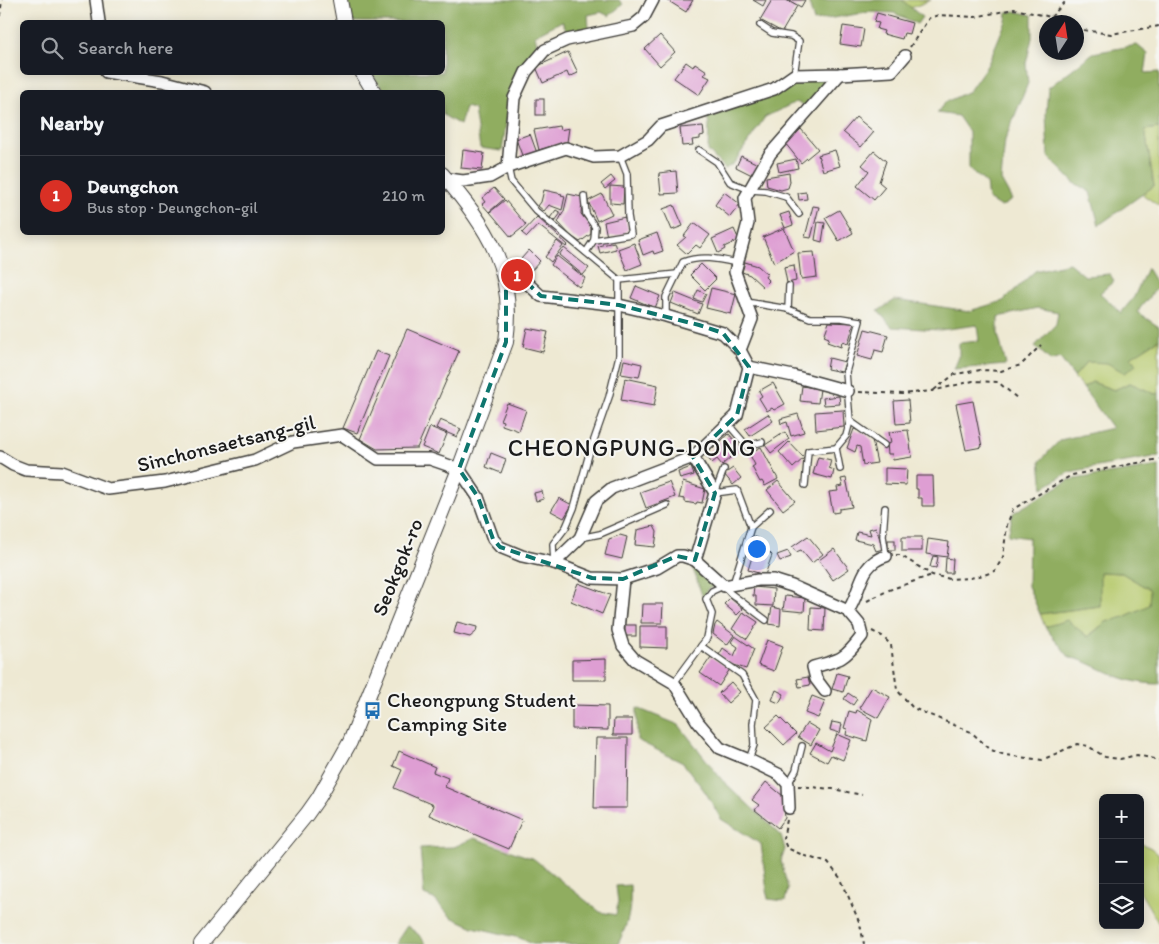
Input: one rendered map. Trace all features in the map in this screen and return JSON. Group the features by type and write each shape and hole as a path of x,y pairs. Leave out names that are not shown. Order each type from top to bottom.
{"street":[{"path":"96,0 98,20"},
{"path":"340,0 344,20"},
{"path":"508,167 514,98 526,72 545,50 567,40 633,26 644,17 653,0"},
{"path":"620,156 648,140 661,126 774,89 794,75 892,71 905,56"},
{"path":"740,350 752,319 735,272 748,223 746,198 770,154 840,74"},
{"path":"125,75 162,81 197,90"},
{"path":"364,75 373,90"},
{"name":"Seokgok-ro","path":"445,177 463,181 490,177 508,167 566,148 594,157 620,156"},
{"name":"Seokgok-ro","path":"201,944 306,814 338,765 350,742 459,469 506,342 509,323 506,286 493,243 480,220 445,178"},
{"path":"506,286 526,282 541,296 619,305 666,316 723,333 740,350 749,367 737,415 693,457 612,488 596,501 580,538 554,563"},
{"path":"749,367 793,376 848,391"},
{"name":"Sinchonsaetsang-gil","path":"0,457 26,470 62,472 108,489 165,482 255,460 292,442 342,435 378,459 430,460 459,469"},
{"path":"693,457 715,492 695,560"},
{"path":"459,469 478,497 493,539 500,547 522,556 554,563 592,578 623,578 657,568 677,556 683,556 695,560 724,586 758,580 773,580 792,586 848,611 859,624 862,636 850,652 837,661 814,667 816,679 825,691"},
{"path":"848,611 854,603 866,569 878,558 886,556"},
{"path":"623,578 618,630 623,646 635,660 674,682 698,722 720,748 780,775 788,784 789,808"}],"lane":[{"path":"760,25 772,33 791,36 799,40 794,75"},
{"path":"699,150 716,162 730,182 750,190 766,190 786,198 799,214"},
{"path":"594,240 631,234 628,216 627,174 620,156"},
{"path":"508,167 511,181 536,211 620,280 677,274"},
{"path":"584,196 586,214 595,228 594,240 586,252"},
{"path":"666,316 666,297 683,262 691,259 712,257 737,263"},
{"path":"554,563 554,544 566,527 574,508 589,454 609,397 619,356 620,280"},
{"path":"788,309 790,286"},
{"path":"746,302 788,309 810,318 841,318 860,321 846,372 850,421 846,436 836,448 808,451 805,485"},
{"path":"850,421 884,445"},
{"path":"728,424 747,446 762,442"},
{"path":"836,448 840,469"},
{"path":"724,469 715,492 737,490 750,527"},
{"path":"580,538 600,534 668,506"},
{"path":"885,508 883,536 886,556"},
{"path":"674,682 707,638 712,614 706,599 712,591 734,581 750,527 770,510"},
{"path":"724,586 730,593 766,620"},
{"path":"701,646 742,674 756,700 754,745 750,760"},
{"path":"788,784 796,770 802,746"}],"path":[{"path":"0,16 2,0"},
{"path":"1052,15 1067,0"},
{"path":"905,56 929,18 939,15 975,17 1014,9 1046,15"},
{"path":"1084,30 1111,34 1159,26"},
{"path":"932,391 955,374 981,370 1001,371 1021,365 1041,345"},
{"path":"848,391 902,394 932,391 973,381 998,382 1018,399"},
{"path":"886,556 900,555 932,574 950,579 970,578 995,571 1003,557 1007,525 1013,509 1072,476 1159,459"},
{"path":"848,611 889,590 932,574"},
{"path":"859,624 882,636 891,644 897,690 913,708 971,732 991,750 1042,760 1077,744 1088,746 1104,757 1120,759 1137,755 1159,760"},
{"path":"788,784 862,794"},
{"path":"789,808 783,839 787,848 828,863 833,868 841,879 860,924 864,944"}],"highlighted area":[{"path":"526,282 541,296 619,305 723,333 749,367 737,415 693,457 715,493 695,560 677,556 623,579 592,578 500,547 493,539 478,497 459,469 506,342 506,286"}],"green space":[{"path":"348,0 619,0 623,4 609,16 601,12 588,15 589,29 569,35 562,21 535,35 539,53 510,97 502,151 480,148 474,109 465,107 460,125 445,116 445,90 383,90 372,75 445,75 445,20 353,20"},
{"path":"808,0 902,0 922,17 917,24 894,13 870,12 814,21"},
{"path":"902,0 931,0 911,8"},
{"path":"1015,11 1032,15 1032,38 1026,64 1028,83 1005,140 1001,180 1012,200 1001,207 988,199 986,183 969,169 969,132 958,116 937,113 944,103 969,91 988,64 1006,21 1007,13"},
{"path":"1137,45 1148,54 1145,73 1159,72 1159,128 1145,130 1154,186 1099,225 1090,192 1073,182 1048,156 1046,114 1048,88 1093,53"},
{"path":"796,79 832,79 806,106 796,102 765,117 734,163 725,169 708,151 709,123 706,115"},
{"path":"1159,128 1159,206 1142,194 1154,186 1145,130"},
{"path":"1069,263 1085,276 1110,274 1114,281 1100,293 1121,313 1134,297 1147,268 1158,286 1137,312 1159,327 1159,339 1131,357 1136,365 1125,373 1107,363 1087,362 1074,377 1060,358 1051,361 1035,346 1056,324 1058,312 1038,308 998,317 998,334 1006,365 954,369 959,357 959,343 979,341 977,325 940,330 892,327 878,311 895,300 969,311 1003,301 1035,271"},
{"path":"1159,339 1159,393 1155,394 1130,383 1114,390 1092,382 1083,388 1074,377 1087,362 1126,358"},
{"path":"1092,382 1114,390 1130,383 1155,394 1159,393 1159,456 1069,472 1043,488 1040,461 1060,440 1112,428 1083,388"},
{"path":"1159,466 1159,684 1137,682 1123,678 1083,661 1070,658 1045,627 1067,620 1088,637 1106,622 1124,617 1149,605 1150,590 1122,573 1100,572 1100,606 1040,614 1028,586 1029,538 1008,535 1013,513 1069,480"},
{"path":"691,563 717,585 708,588 703,598"},
{"path":"1099,572 1122,573 1151,590 1149,605 1124,617 1106,622 1087,637 1067,621 1045,627 1040,614 1100,606"},
{"path":"637,708 679,725 722,780 781,835 785,849 781,861 788,889 785,901 768,899 761,844 721,819 706,793 683,763 637,740"},
{"path":"474,838 534,859 600,912 616,915 618,902 616,886 630,885 628,915 625,929 618,944 532,944 520,938 473,927 451,917 434,899 424,895 420,848 454,847"},
{"path":"1144,845 1159,855 1159,924 1144,899"},
{"path":"407,926 418,934 426,944 395,944"}],"building":[{"path":"667,0 693,0 686,12"},
{"path":"753,0 766,0 763,6"},
{"path":"772,0 786,0 797,6 782,32 760,20"},
{"path":"788,0 805,0 801,7"},
{"path":"877,13 912,23 909,34 904,33 902,39 883,34 884,31 877,29 879,23 874,22"},
{"path":"843,26 864,29 861,47 840,44"},
{"path":"660,35 675,52 660,66 645,49"},
{"path":"568,52 578,73 569,77 567,72 543,83 536,67"},
{"path":"686,62 693,67 695,63 707,71 704,75 710,78 699,95 674,78"},
{"path":"536,99 544,99 544,115 536,115"},
{"path":"856,117 874,132 861,147 843,132"},
{"path":"559,126 560,130 569,128 567,142 539,150 534,130"},
{"path":"703,126 704,135 700,136 700,139 692,140 693,145 682,146 680,128"},
{"path":"801,129 818,149 801,163 785,143"},
{"path":"530,134 537,153 523,158 516,139"},
{"path":"463,150 484,153 482,170 461,168"},
{"path":"835,150 840,166 823,171 818,155"},
{"path":"874,151 886,161 879,182 885,187 874,200 857,186 869,171 862,165"},
{"path":"741,156 758,164 752,175 736,167"},
{"path":"796,159 798,168 779,172 777,163"},
{"path":"676,171 678,193 661,194 659,173"},
{"path":"789,173 790,182 788,188 781,190 767,186 766,177"},
{"path":"611,176 615,181 605,189 601,184"},
{"path":"610,186 624,187 623,204 610,203"},
{"path":"494,188 504,199 489,212 482,204 485,202 482,198"},
{"path":"544,190 565,196 562,210 549,205 544,211 538,206"},
{"path":"724,192 740,204 730,217 715,205"},
{"path":"806,192 807,199 799,200 798,193"},
{"path":"568,194 582,197 581,214 591,226 591,234 580,242 571,236 558,222 564,211"},
{"path":"602,194 612,214 597,221 588,201"},
{"path":"505,200 526,225 511,237 490,212"},
{"path":"674,205 683,226 672,230 663,209"},
{"path":"813,206 819,207 811,238 805,237"},
{"path":"556,210 561,213 555,221 550,218"},
{"path":"839,210 853,233 839,241 825,218"},
{"path":"789,212 793,225 785,228 780,215"},
{"path":"537,217 568,245 566,247 538,225 527,237 522,233"},
{"path":"625,217 628,229 624,234 607,237 604,222"},
{"path":"818,222 825,223 822,242 815,240"},
{"path":"694,223 710,235 700,248 696,245 687,254 677,245 686,237 684,236"},
{"path":"784,228 794,251 774,263 763,237"},
{"path":"734,229 739,240 724,247 725,249 718,253 712,239"},
{"path":"657,233 663,251 654,254 653,251 643,255 638,240"},
{"path":"557,241 563,246 551,262 545,257"},
{"path":"614,242 616,249 600,253 598,246"},
{"path":"634,243 642,264 627,270 618,249"},
{"path":"564,248 589,268 583,275 559,255"},
{"path":"529,250 540,261 532,270 521,259"},
{"path":"814,252 817,277 801,279 798,253"},
{"path":"557,256 585,278 579,287 551,265"},
{"path":"745,262 758,266 767,274 765,277 769,281 763,287 750,275 742,272"},
{"path":"701,264 716,279 705,290 690,275"},
{"path":"794,265 796,281 787,283 784,267"},
{"path":"636,286 660,296 655,308 631,298"},
{"path":"711,288 736,294 731,314 706,308"},
{"path":"698,290 706,294 702,302 694,299"},
{"path":"675,293 702,304 698,314 671,303"},
{"path":"829,322 854,323 848,344 842,342 841,347 827,342 829,338 824,336"},
{"path":"527,328 548,332 543,352 523,347"},
{"path":"407,329 459,351 417,448 377,449 360,439"},
{"path":"865,329 888,335 883,352 875,350 872,360 857,356"},
{"path":"376,351 389,356 357,433 343,428"},
{"path":"829,358 845,362 842,372 827,369"},
{"path":"624,360 642,364 639,377 621,374"},
{"path":"625,378 658,385 654,406 621,400"},
{"path":"773,383 785,404 774,410 772,408 767,411 759,398 762,396 759,391"},
{"path":"802,386 820,389 818,403 800,401"},
{"path":"839,396 840,404 824,405 823,398"},
{"path":"908,400 910,423 896,424 894,401"},
{"path":"973,401 982,447 966,450 956,404"},
{"path":"507,403 526,410 519,431 502,425 503,421 500,420"},
{"path":"843,410 844,427 816,430 815,412"},
{"path":"768,414 773,421 750,436 745,429"},
{"path":"798,414 804,432 791,436 787,422 781,424 780,419"},
{"path":"440,420 461,429 457,437 436,428"},
{"path":"430,427 447,434 439,454 422,447"},
{"path":"854,429 865,433 872,440 877,463 863,465 860,447 857,446 855,452 847,448"},
{"path":"908,430 912,457 893,460 892,454 888,454 887,444 891,443 889,432"},
{"path":"785,432 789,439 771,453 765,445"},
{"path":"729,434 741,448 722,465 717,459 712,463 705,455"},
{"path":"789,442 804,458 793,468 779,452"},
{"path":"761,447 778,479 765,486 762,481 760,482 752,467 755,465 749,453"},
{"path":"491,453 506,459 501,473 486,467"},
{"path":"818,457 831,460 829,468 834,470 832,479 813,474"},
{"path":"691,467 694,475 680,479 678,472"},
{"path":"733,468 741,478 733,485 724,474"},
{"path":"885,468 907,469 906,485 885,484"},
{"path":"916,476 933,476 934,506 922,506 922,498 918,498 918,489 916,489"},
{"path":"846,478 852,507 839,509 839,512 833,513 829,492 838,491 837,487 843,486 841,479"},
{"path":"778,481 795,501 783,510 767,490"},
{"path":"669,482 675,497 646,508 640,492"},
{"path":"683,482 705,489 702,503 685,502 685,499 679,498"},
{"path":"542,491 544,499 536,501 534,493"},
{"path":"559,498 572,505 564,518 551,511"},
{"path":"654,526 657,532 655,547 635,545 637,530"},
{"path":"876,527 883,549 876,551 873,544 855,540 857,532 871,535 869,529"},
{"path":"620,535 627,537 622,559 605,555 609,539"},
{"path":"750,535 759,539 772,555 765,575 748,570 755,547 747,544"},
{"path":"808,536 823,554 812,563 801,550 796,552 792,547"},
{"path":"902,537 922,537 922,551 902,551"},
{"path":"928,539 949,542 947,557 926,554"},
{"path":"888,540 895,540 895,550 888,550"},
{"path":"834,549 849,569 833,580 819,560"},
{"path":"788,551 791,557 780,561 777,555"},
{"path":"933,556 938,557 936,568 930,567"},
{"path":"946,558 953,559 952,573 945,573"},
{"path":"578,583 610,595 602,614 571,601"},
{"path":"754,587 774,589 773,606 756,605 756,596 753,596"},
{"path":"785,596 805,598 804,612 783,610"},
{"path":"730,598 743,609 737,615 724,604"},
{"path":"642,604 663,604 662,623 641,623"},
{"path":"772,607 781,609 780,626 769,624"},
{"path":"811,607 825,608 824,631 810,630"},
{"path":"743,612 758,622 747,639 732,629"},
{"path":"457,622 477,627 476,632 470,637 454,633"},
{"path":"717,622 734,635 727,645 713,634"},
{"path":"625,625 636,625 636,636 625,636"},
{"path":"640,626 667,626 667,648 640,647"},
{"path":"735,636 754,649 746,669 731,664 719,655 723,648 734,656 738,647 731,642"},
{"path":"767,640 783,646 774,671 758,665"},
{"path":"711,657 730,669 719,686 700,673"},
{"path":"606,659 606,680 572,680 572,660"},
{"path":"837,673 848,676 843,692 832,689"},
{"path":"808,677 810,685 799,687 797,679"},
{"path":"731,682 740,692 728,703 719,693"},
{"path":"872,687 890,697 878,718 859,708"},
{"path":"776,690 784,694 779,703 772,700"},
{"path":"848,693 857,699 853,705 844,699"},
{"path":"812,696 825,701 818,718 805,713"},
{"path":"572,705 608,706 608,730 572,729"},
{"path":"857,710 872,719 867,741 846,735 847,729 844,728 849,711 856,713"},
{"path":"778,716 796,734 784,745 766,727"},
{"path":"614,719 632,719 632,735 613,735"},
{"path":"832,722 842,724 840,733 830,730"},
{"path":"807,723 819,730 811,745 798,737"},
{"path":"837,734 851,740 843,760 831,755 827,762 810,753 816,743 830,751"},
{"path":"596,738 628,738 627,808 594,808"},
{"path":"399,751 435,767 433,772 448,778 445,787 522,820 509,849 429,815 433,805 394,788 402,770 393,766"},
{"path":"766,782 783,796 785,818 778,828 755,810 759,805 752,800"}],"place":[{"name":"Deungchon","path":"517,275"},
{"name":"Cheongpung Student Camping Site","path":"373,711"}],"district":[{"name":"CHEONGPUNG-DONG","path":"632,447"}]}
